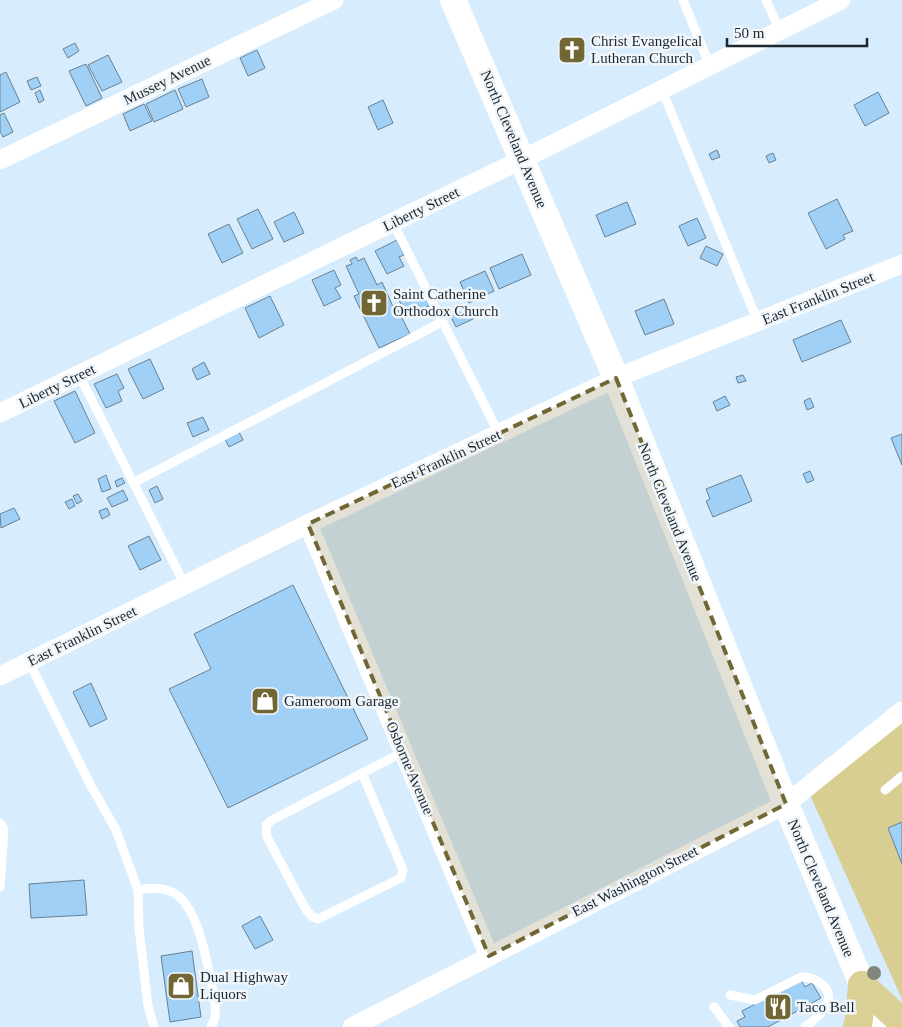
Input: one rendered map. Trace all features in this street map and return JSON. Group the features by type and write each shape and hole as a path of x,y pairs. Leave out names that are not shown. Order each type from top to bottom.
{"main road":[{"name":"North Cleveland Avenue","path":"453,0 616,378 786,804 880,1027"},
{"path":"862,986 902,1022"},
{"path":"856,1027 859,1019 862,986"}],"street":[{"name":"Mussey Avenue","path":"0,160 334,0"},
{"name":"Liberty Street","path":"0,414 393,223 841,0"},
{"name":"East Franklin Street","path":"0,676 308,524 616,378 902,264"},
{"name":"Osborne Avenue","path":"308,524 489,956"},
{"name":"East Washington Street","path":"352,1027 786,804 902,710"}],"lane":[{"path":"683,0 710,66"},
{"path":"766,0 780,30"},
{"path":"662,90 758,322"},
{"path":"393,223 499,434"},
{"path":"133,483 442,322"},
{"path":"79,375 185,585"},
{"path":"29,662 80,766 116,830 138,890 139,928 148,1006 154,1027"},
{"path":"362,773 402,870 401,878 318,919 311,916 305,908 267,837 266,825 272,820 362,773 403,752"},
{"path":"885,790 902,776"},
{"path":"0,887 2,826"},
{"path":"138,890 156,888 173,892 181,898 191,913 205,949 215,1002 215,1016 211,1027"},
{"path":"730,995 755,1000 801,977 816,980 827,991 828,1001 826,1007 805,1027"},
{"path":"714,1007 729,1027"}],"highlighted area":[{"path":"616,378 786,804 489,956 308,524"}],"shaded area":[{"path":"902,719 902,999 810,795"}],"building":[{"path":"75,43 79,51 68,58 63,49"},
{"path":"257,50 265,68 248,76 240,58"},
{"path":"108,55 122,82 102,91 88,65"},
{"path":"86,64 102,98 86,106 69,71"},
{"path":"6,72 20,102 0,112 0,75"},
{"path":"37,77 41,86 31,90 27,81"},
{"path":"202,79 209,97 186,107 178,89"},
{"path":"40,90 44,100 39,103 35,93"},
{"path":"175,90 183,109 154,122 146,104"},
{"path":"878,92 889,113 865,126 854,105"},
{"path":"383,100 393,123 378,130 368,107"},
{"path":"144,104 152,121 130,131 123,114"},
{"path":"4,113 13,132 3,137 0,131 0,115"},
{"path":"717,150 720,157 712,160 709,154"},
{"path":"773,153 776,160 769,163 766,156"},
{"path":"837,199 853,231 843,235 845,239 826,249 808,213"},
{"path":"627,202 636,224 605,237 596,215"},
{"path":"258,209 273,239 252,249 237,219"},
{"path":"294,212 304,233 284,242 274,222"},
{"path":"697,218 706,238 688,246 679,226"},
{"path":"229,224 243,253 222,263 208,234"},
{"path":"397,240 404,255 399,257 404,266 387,274 375,251"},
{"path":"706,246 723,254 717,266 700,258"},
{"path":"522,254 531,275 499,289 490,268"},
{"name":"Saint Catherine Orthodox Church","path":"356,257 358,261 364,258 377,285 382,282 395,311 398,310 410,334 379,348 354,296 359,294 346,266 352,264 350,260"},
{"path":"334,270 341,285 335,288 341,298 324,306 312,280"},
{"path":"485,271 494,291 469,303 460,282"},
{"path":"424,289 431,305 406,316 399,300"},
{"path":"270,296 284,325 259,338 245,308"},
{"path":"664,299 674,324 645,335 635,311"},
{"path":"468,309 473,319 456,327 451,317"},
{"path":"841,320 851,342 802,362 793,340"},
{"path":"150,359 164,389 143,399 128,369"},
{"path":"204,362 210,374 197,380 192,369"},
{"path":"117,374 124,388 118,391 122,401 106,408 94,384"},
{"path":"743,375 746,381 738,383 736,377"},
{"path":"75,391 95,433 75,443 54,401"},
{"path":"725,396 730,405 717,411 713,402"},
{"path":"810,398 814,407 807,410 804,401"},
{"path":"203,417 209,430 193,437 187,423"},
{"path":"238,430 243,440 229,447 224,437"},
{"path":"902,434 902,465 891,438"},
{"path":"810,471 814,480 807,483 803,474"},
{"path":"106,475 111,489 102,492 98,479"},
{"path":"741,475 752,501 713,517 706,501 710,499 706,489"},
{"path":"122,478 125,483 117,487 115,481"},
{"path":"157,486 163,499 155,503 149,490"},
{"path":"123,490 128,500 112,507 107,498"},
{"path":"78,494 82,501 77,504 73,496"},
{"path":"72,499 75,506 69,509 65,502"},
{"path":"14,508 20,519 1,528 0,514"},
{"path":"107,508 110,515 102,519 99,511"},
{"path":"149,536 161,560 140,570 128,546"},
{"path":"293,585 368,739 228,808 169,689 211,669 194,634"},
{"path":"91,683 107,719 90,727 73,692"},
{"path":"902,822 902,864 888,828"},
{"path":"84,880 87,915 31,918 29,884"},
{"path":"260,916 273,940 255,949 242,926"},
{"name":"Dual Highway Liquors","path":"192,951 201,1017 170,1022 161,956"},
{"path":"801,980 805,987 812,983 821,998 768,1027 740,1027 737,1021 745,1017 742,1011"}],"place":[{"name":"Christ Evangelical Lutheran Church","path":"572,50"},
{"name":"Saint Catherine Orthodox Church","path":"374,303"},
{"name":"Gameroom Garage","path":"265,701"},
{"name":"Dual Highway Liquors","path":"181,986"},
{"name":"Taco Bell","path":"778,1007"}]}
